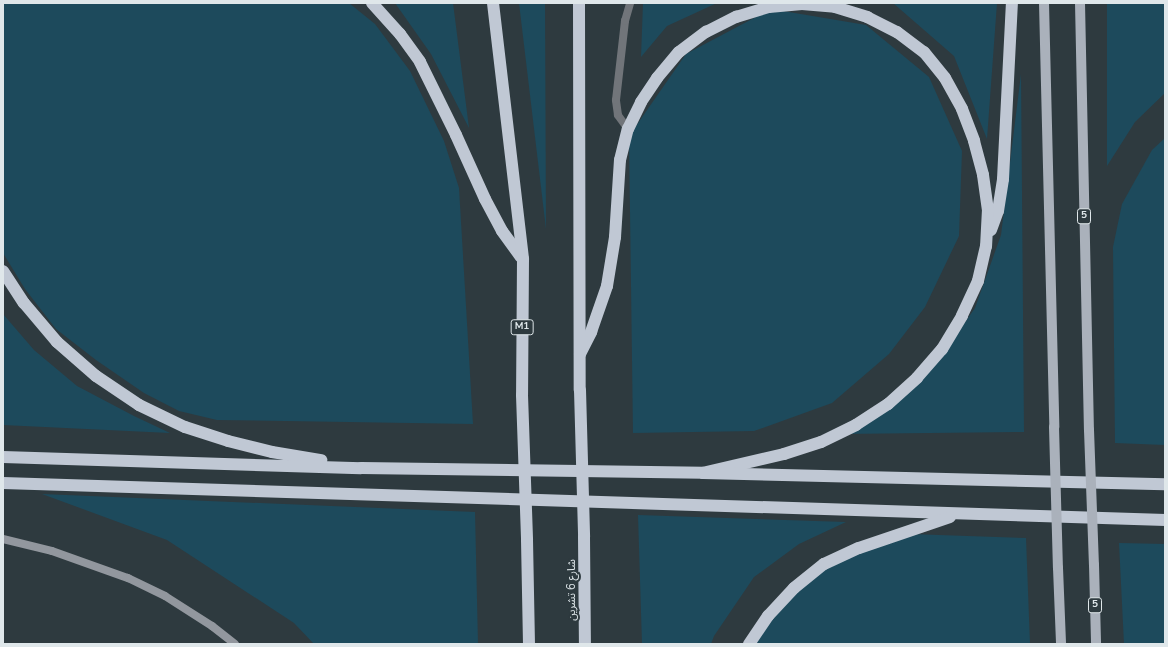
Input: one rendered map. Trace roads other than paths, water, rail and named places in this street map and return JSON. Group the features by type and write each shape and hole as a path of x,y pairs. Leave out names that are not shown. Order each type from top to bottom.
{"highway":[{"path":"372,3 400,34 420,62 456,134 485,199 502,231 522,259"},
{"path":"493,3 522,259"},
{"name":"شارع 6 تشرين","path":"579,3 580,390 585,644"},
{"path":"703,473 784,454 821,442 856,426 888,404 917,378 942,349 958,322 978,281 986,246 998,211 1003,179 1012,3"},
{"path":"580,354 591,332 607,286 615,237 620,160 628,129 641,102 657,78 680,52 706,32 736,17 768,7 802,4 835,7 868,17 898,32 924,52 945,78 962,109 974,141 984,175 988,209 986,246"},
{"name":"M1","path":"522,259 522,395 529,644"},
{"path":"3,271 24,303 57,342 96,376 139,405 185,428 228,441 272,452 361,468"},
{"path":"3,457 361,468 703,473 1165,484"},
{"path":"3,483 1165,520"},
{"path":"749,644 768,616 789,593 824,564 859,548 956,514"}],"main road":[{"path":"1044,3 1054,427 1061,644"},
{"name":"5","path":"1080,3 1089,430 1096,644"}],"street":[{"path":"3,539 52,551 128,578 165,596 212,626 235,644"}],"lane":[{"path":"628,129 618,115 616,100 625,21 630,3"}]}
